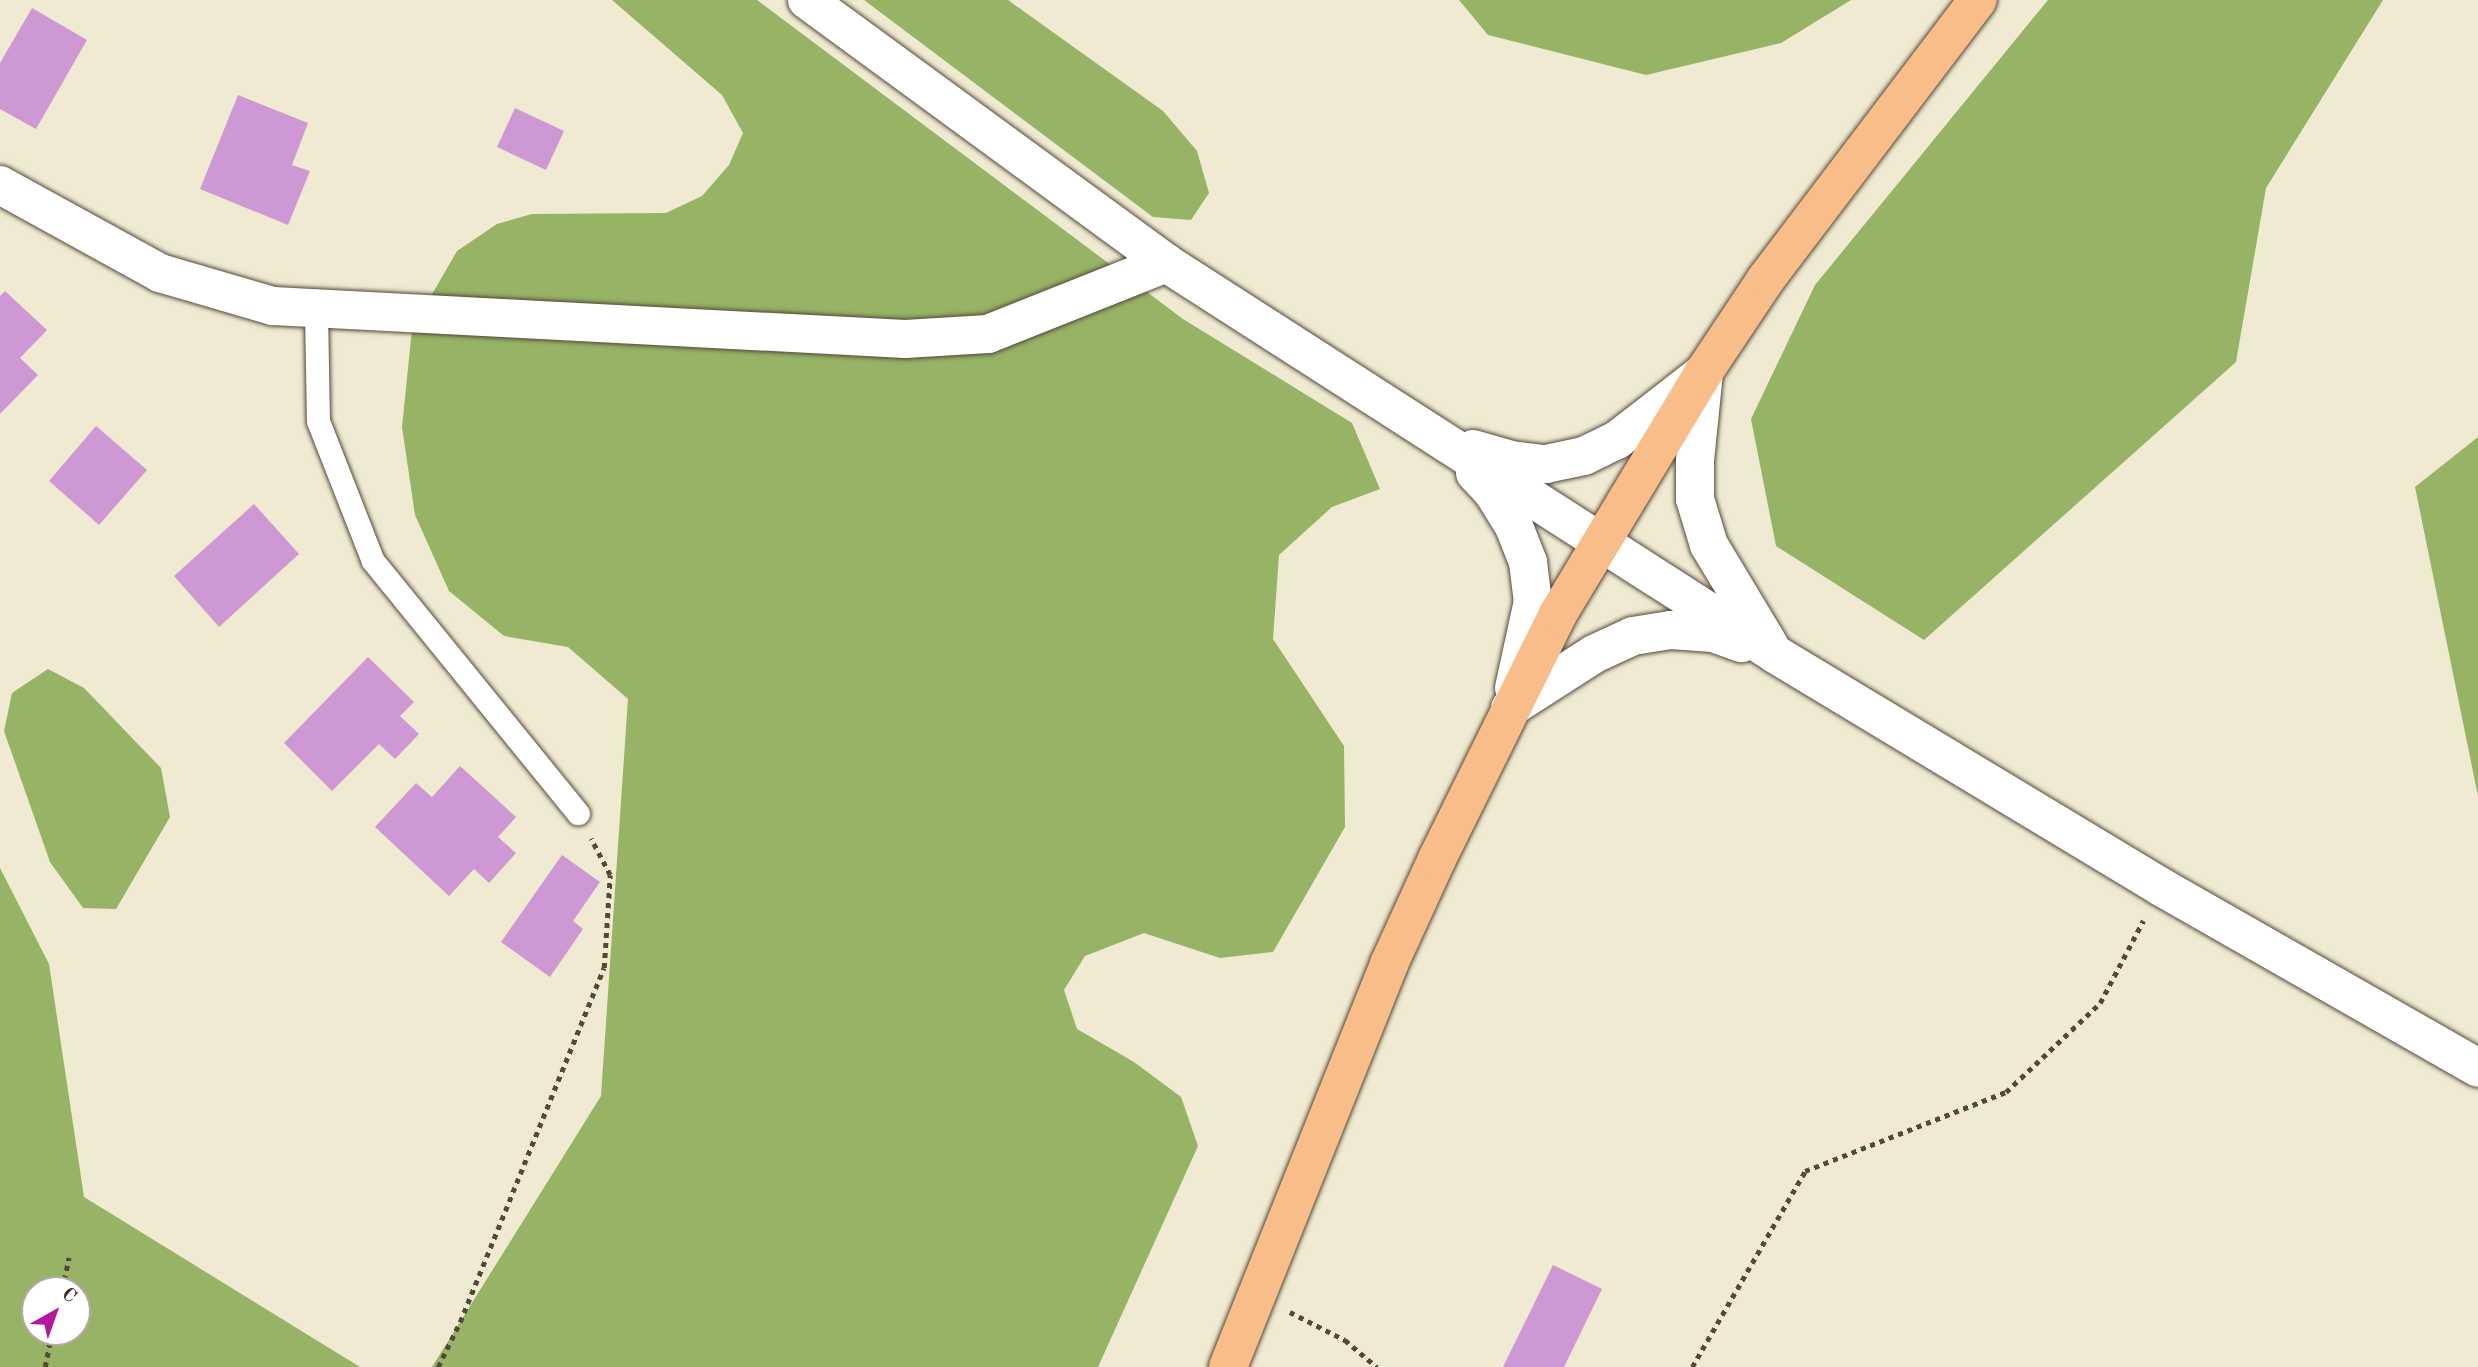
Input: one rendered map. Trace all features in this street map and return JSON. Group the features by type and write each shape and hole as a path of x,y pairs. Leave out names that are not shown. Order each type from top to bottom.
{"main road":[{"path":"1228,1367 1389,964 1510,708 1600,542 1704,372 1791,246 1978,0"}],"street":[{"path":"807,0 1166,263 1775,654 2161,887 2478,1068"},
{"path":"0,185 160,273 273,306 316,309 905,339 946,337 988,334 1166,263"},
{"path":"1441,440 1511,460 1546,464 1584,456 1617,440 1704,372"},
{"path":"1704,372 1695,461 1695,499 1709,545 1775,654"},
{"path":"1441,440 1492,491 1513,524 1528,562 1533,601 1510,708"},
{"path":"1510,708 1594,654 1633,636 1671,630 1713,633 1775,654"}],"lane":[{"path":"316,309 318,421 373,561 578,813"}],"path":[{"path":"438,1367 460,1322 604,968 610,875 578,813"},
{"path":"1692,1367 1805,1171 2006,1092 2100,1003 2161,887"},
{"path":"65,1276 69,1258"},
{"path":"1255,1294 1345,1340 1377,1367"},
{"path":"45,1367 49,1346"}],"green space":[{"path":"612,0 757,0 1183,319 1352,423 1380,489 1332,507 1279,555 1273,639 1344,746 1345,827 1273,952 1220,958 1144,933 1085,956 1064,990 1077,1029 1134,1062 1181,1097 1198,1146 1098,1367 432,1367 601,1096 628,699 568,647 504,636 449,591 415,515 402,427 412,329 457,251 497,224 532,214 666,213 702,196 729,165 743,133 722,95"},
{"path":"864,0 1008,0 1163,111 1197,151 1209,193 1191,220 1153,217"},
{"path":"1459,0 1851,0 1781,43 1646,75 1488,35"},
{"path":"2048,0 2383,0 2266,188 2236,362 1924,640 1776,546 1751,419 1815,285"},
{"path":"2478,437 2478,796 2415,487"},
{"path":"48,669 84,688 161,768 170,817 116,909 83,908 50,862 4,731 12,693"},
{"path":"0,868 49,964 84,1197 360,1367 0,1367"}],"building":[{"path":"32,8 87,40 36,129 0,109 0,63"},
{"path":"238,95 308,123 292,165 310,171 288,225 200,189"},
{"path":"515,108 564,131 546,170 497,147"},
{"path":"5,291 47,330 20,358 38,375 0,414 0,296"},
{"path":"96,426 147,470 99,525 49,481"},
{"path":"254,504 299,554 219,627 174,576"},
{"path":"368,657 414,702 400,716 419,734 395,759 379,744 332,791 284,743"},
{"path":"460,766 516,817 498,837 516,853 489,883 474,869 449,896 375,827 416,783 432,797"},
{"path":"562,855 600,882 573,921 583,929 550,977 501,942"},
{"path":"1553,1265 1602,1289 1564,1367 1503,1367"}]}
